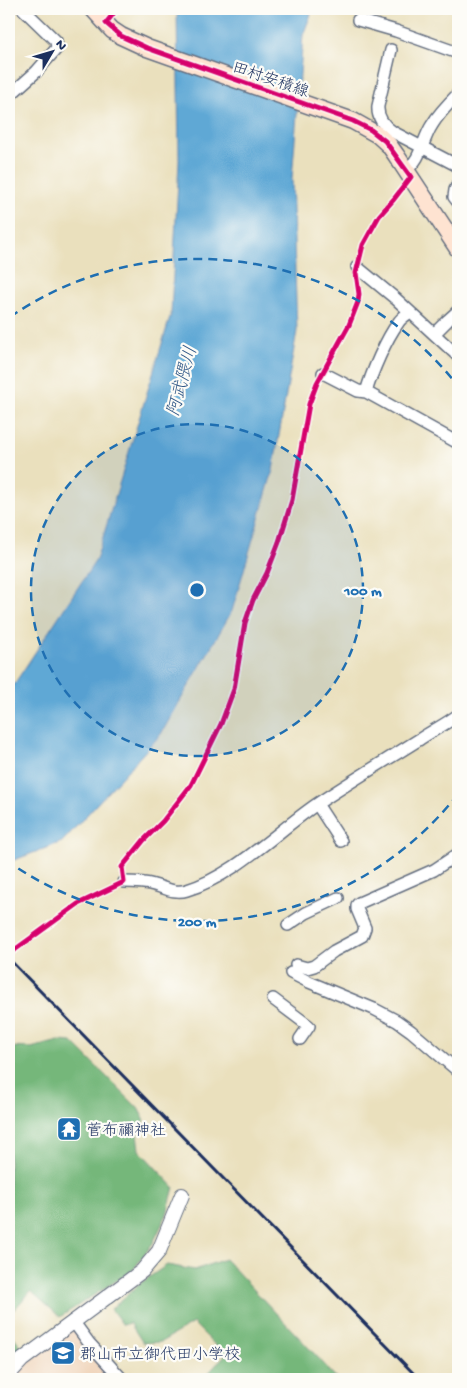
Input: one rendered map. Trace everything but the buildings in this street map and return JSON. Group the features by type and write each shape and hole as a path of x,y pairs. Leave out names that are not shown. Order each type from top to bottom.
{"main road":[{"name":"田村安積線","path":"93,9 120,36 166,55 320,108 353,121 378,135 389,145 456,241"}],"street":[{"path":"9,96 29,79 57,48 56,42 23,9"},
{"path":"358,20 458,53"},
{"path":"391,50 378,106 379,114 386,127 458,166"},
{"path":"406,169 414,163 432,125 458,94"},
{"path":"458,184 454,193 454,197 458,202"},
{"path":"357,267 396,299 458,356"},
{"path":"434,334 458,311"},
{"path":"366,392 370,378 392,331 399,321 410,312"},
{"path":"323,373 358,391 366,392 458,443"},
{"path":"124,882 156,885 180,892 218,878 317,804 458,715"},
{"path":"317,804 341,841"},
{"path":"458,854 434,870 359,903 357,909 366,928 362,936 334,951 314,966 294,969 309,982 374,1009 397,1021 412,1031 458,1071"},
{"path":"288,925 306,913 338,898"},
{"path":"273,999 309,1026 300,1039"},
{"path":"9,1374 22,1360 142,1271 159,1251 182,1195"},
{"path":"73,1321 89,1343 122,1379"}],"shaded area":[{"name":"郡山市立御代田小学校","path":"81,1320 81,1345 112,1379 11,1379 26,1362"}],"green space":[{"path":"59,1041 72,1042 138,1108 145,1121 137,1133 139,1150 174,1187 167,1214 153,1243 133,1270 60,1317 31,1291 9,1315 9,1047 31,1048"},
{"path":"225,1259 337,1379 209,1379 206,1376 225,1355 193,1323 161,1342 143,1343 130,1323 123,1325 111,1309 142,1282 167,1265 195,1270"},
{"path":"9,1330 22,1348 9,1361"}],"water":[{"name":"阿武隈川","path":"177,9 313,9 303,35 292,179 297,331 273,470 232,611 161,734 62,842 9,862 9,692 96,560 171,314 179,161"}],"railway":[{"path":"9,959 419,1379"}],"cycle path":[{"path":"9,954 78,904 124,882 122,867 144,840 163,821 191,785 221,724 234,689 245,623 253,600 267,573 279,542 292,500 309,404 317,383 349,325 358,302 359,294 356,273 363,245 379,216 411,177 385,141 371,130 353,121 147,48 121,36 106,23 117,9"}],"place":[{"name":"菅布禰神社","path":"69,1129"},
{"name":"郡山市立御代田小学校","path":"63,1353"}]}
